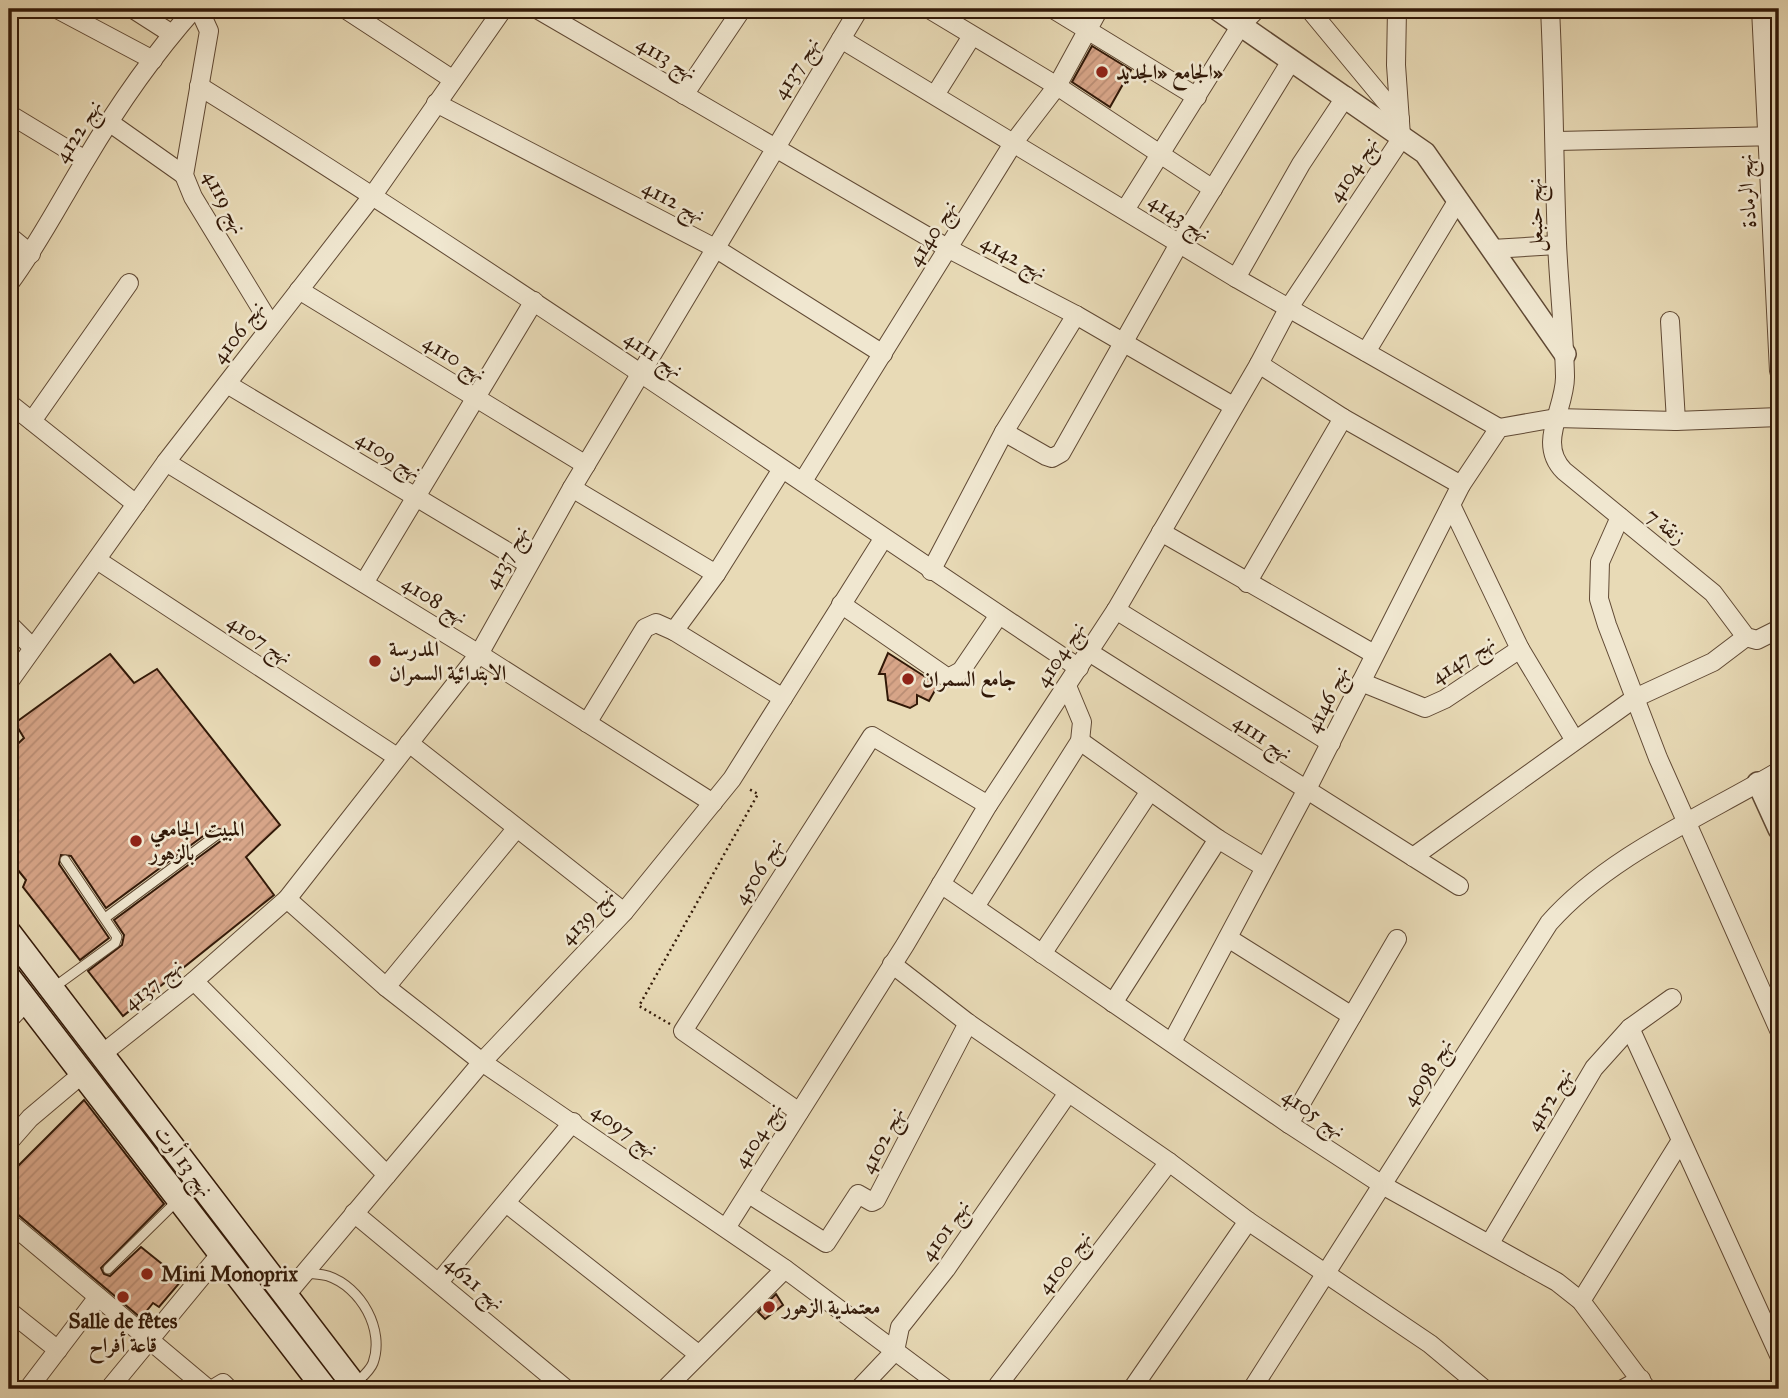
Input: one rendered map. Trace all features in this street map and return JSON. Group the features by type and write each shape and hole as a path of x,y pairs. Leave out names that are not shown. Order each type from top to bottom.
{"main road":[{"name":"نهج 13 أوت","path":"9,933 356,1387"},
{"name":"نهج 13 أوت","path":"9,978 325,1389"}],"street":[{"path":"57,9 153,60"},
{"path":"133,9 172,34"},
{"name":"نهج 4122","path":"9,284 31,254 109,122 172,34 197,9"},
{"name":"نهج 4119","path":"197,9 209,31 184,175 193,197 271,325"},
{"path":"345,9 452,79"},
{"name":"نهج 4106","path":"9,682 136,503 373,195 503,9"},
{"name":"نهج 4113","path":"537,9 775,145"},
{"path":"684,95 742,9"},
{"name":"نهج 4137","path":"102,1054 194,981 287,899 479,654 527,564 643,373 775,145 859,9"},
{"path":"929,9 1057,86 1213,189"},
{"path":"1053,9 1197,97"},
{"name":"نهج 4140","path":"803,481 1014,142 1057,86 1099,9"},
{"path":"1217,9 1291,61 1400,128"},
{"path":"1125,211 1241,25 1257,9"},
{"path":"1309,9 1400,128 1425,153 1564,354"},
{"path":"1397,9 1400,128"},
{"name":"نهج حنبعل","path":"1550,9 1557,244 1566,391 1556,418"},
{"name":"نهج الرمادة","path":"1761,9 1773,136 1779,371"},
{"path":"935,95 972,36"},
{"name":"نهج 4143","path":"841,39 1288,309 1499,428"},
{"path":"1004,432 1046,456 1057,456 1125,344 1179,244 1291,61"},
{"name":"نهج 4111","path":"199,86 373,195 643,373 803,481 883,540 1079,668"},
{"path":"1236,278 1301,164 1346,96"},
{"name":"نهج 4112","path":"436,103 715,248 883,354"},
{"path":"9,114 85,160"},
{"path":"109,122 184,175"},
{"name":"نهج 4104","path":"726,1228 892,964 988,805 1116,610 1259,364 1288,309 1400,128"},
{"path":"1556,141 1773,136"},
{"name":"نهج 4142","path":"775,145 949,249 1076,315 1233,406"},
{"path":"1366,352 1458,200"},
{"path":"9,236 31,254"},
{"path":"1492,249 1557,244"},
{"path":"32,421 129,283"},
{"name":"نهج 4110","path":"299,290 586,465"},
{"path":"364,583 534,301"},
{"path":"932,570 1004,432 1076,315"},
{"path":"1670,321 1676,421"},
{"path":"1259,364 1343,418 1461,485"},
{"name":"نهج 4109","path":"227,384 527,564"},
{"path":"9,403 136,503"},
{"path":"1499,428 1556,418 1676,421 1779,417"},
{"path":"1247,583 1343,418"},
{"name":"زنقة 7","path":"1556,418 1551,441 1557,464 1713,593 1746,637"},
{"name":"نهج 4146","path":"1172,1042 1331,743 1461,485 1499,428"},
{"name":"نهج 4108","path":"166,463 479,654 713,803"},
{"path":"674,631 716,574 782,469"},
{"path":"572,488 716,574"},
{"name":"نهج 4147","path":"1361,682 1416,707 1425,708 1445,699 1520,649 1451,505"},
{"path":"1620,517 1600,562 1599,599 1634,698 1686,824 1779,1030"},
{"path":"1161,532 1374,654"},
{"name":"نهج 4139","path":"286,1295 482,1062 624,912 732,779 883,540"},
{"name":"نهج 4107","path":"97,559 403,750 516,829 624,912"},
{"path":"841,604 948,678 961,671 999,615"},
{"path":"1116,610 1331,743"},
{"path":"587,723 645,628 656,622 783,698"},
{"path":"9,624 32,647"},
{"path":"1413,857 1634,698 1713,662 1746,637 1757,640 1779,629"},
{"path":"1520,649 1574,739"},
{"name":"نهج 4111","path":"1089,652 1459,886"},
{"path":"975,907 1080,741 1082,722 1066,686"},
{"name":"نهج 4506","path":"683,1031 872,736 988,805"},
{"path":"1080,741 1218,839 1264,867"},
{"name":"نهج 4098","path":"1254,1388 1325,1273 1384,1186 1529,950 1549,923 1587,886 1686,824 1779,771"},
{"path":"1755,785 1779,829"},
{"path":"1042,954 1150,791"},
{"path":"386,987 516,829"},
{"path":"1112,1003 1218,839"},
{"name":"نهج 4105","path":"941,884 1289,1124 1384,1186 1558,1282 1581,1301 1644,1384"},
{"name":"نهج 4097","path":"287,899 386,987 482,1062 785,1269 946,1389"},
{"path":"1227,938 1352,1016"},
{"path":"1289,1124 1397,939"},
{"path":"892,964 968,1023 1169,1162 1248,1221 1430,1344 1484,1389"},
{"path":"194,981 387,1175"},
{"name":"نهج 4152","path":"1490,1243 1594,1068 1630,1028 1672,998"},
{"name":"نهج 4102","path":"748,1194 826,1243 858,1194 872,1202 876,1200 968,1023"},
{"path":"1630,1028 1779,1355"},
{"path":"683,1031 799,1112"},
{"path":"9,1143 30,1118 81,1074"},
{"name":"نهج 4101","path":"859,1389 895,1351 900,1327 946,1269 1068,1093"},
{"path":"439,1282 573,1122"},
{"path":"1581,1301 1680,1142"},
{"name":"نهج 4100","path":"995,1389 1169,1162"},
{"path":"506,1203 698,1354"},
{"name":"نهج 4621","path":"354,1213 566,1389"},
{"path":"1132,1389 1248,1221"},
{"path":"9,1222 210,1389 220,1384 229,1389"},
{"path":"108,1389 222,1252"},
{"path":"665,1389 785,1269"},
{"path":"28,1389 98,1297"},
{"path":"9,1311 58,1350"},
{"path":"1623,1389 1644,1384"}],"lane":[{"path":"105,918 218,834"},
{"path":"52,989 115,943 117,937 65,860"},
{"path":"9,1026 30,1004"},
{"path":"108,1269 179,1198"},
{"path":"304,1273 328,1276 345,1286 373,1318 377,1336 373,1365 356,1387"}],"path":[{"path":"683,1031 639,1006 758,794 732,779"}],"building":[{"name":"الجامع «الجديد»","path":"1092,46 1131,70 1110,107 1072,82"},
{"name":"جامع السمران","path":"888,653 938,685 929,701 917,695 917,704 910,708 888,700 885,674 879,674"},
{"name":"المبيت الجامعي بالزهور","path":"110,654 134,683 157,669 280,825 246,857 274,895 123,1016 88,971 122,945 124,935 114,920 222,840 224,830 214,828 106,908 71,856 61,855 59,864 109,938 80,960 23,887 26,880 9,859 9,752 24,738 15,723"},
{"path":"84,1100 164,1204 101,1268 104,1274 110,1276 141,1247 182,1280 159,1307 153,1303 141,1318 16,1213 9,1211 9,1175"},
{"name":"معتمدية الزهور","path":"776,1294 783,1305 765,1319 758,1312"}],"place":[{"name":"الجامع «الجديد»","path":"1102,72"},
{"name":"المدرسة الابتدائية السمران","path":"375,661"},
{"name":"جامع السمران","path":"908,679"},
{"name":"المبيت الجامعي بالزهور","path":"136,841"},
{"name":"Mini Monoprix","path":"147,1274"},
{"name":"Salle de fêtes قاعة أفراح","path":"123,1297"},
{"name":"معتمدية الزهور","path":"769,1307"}]}
